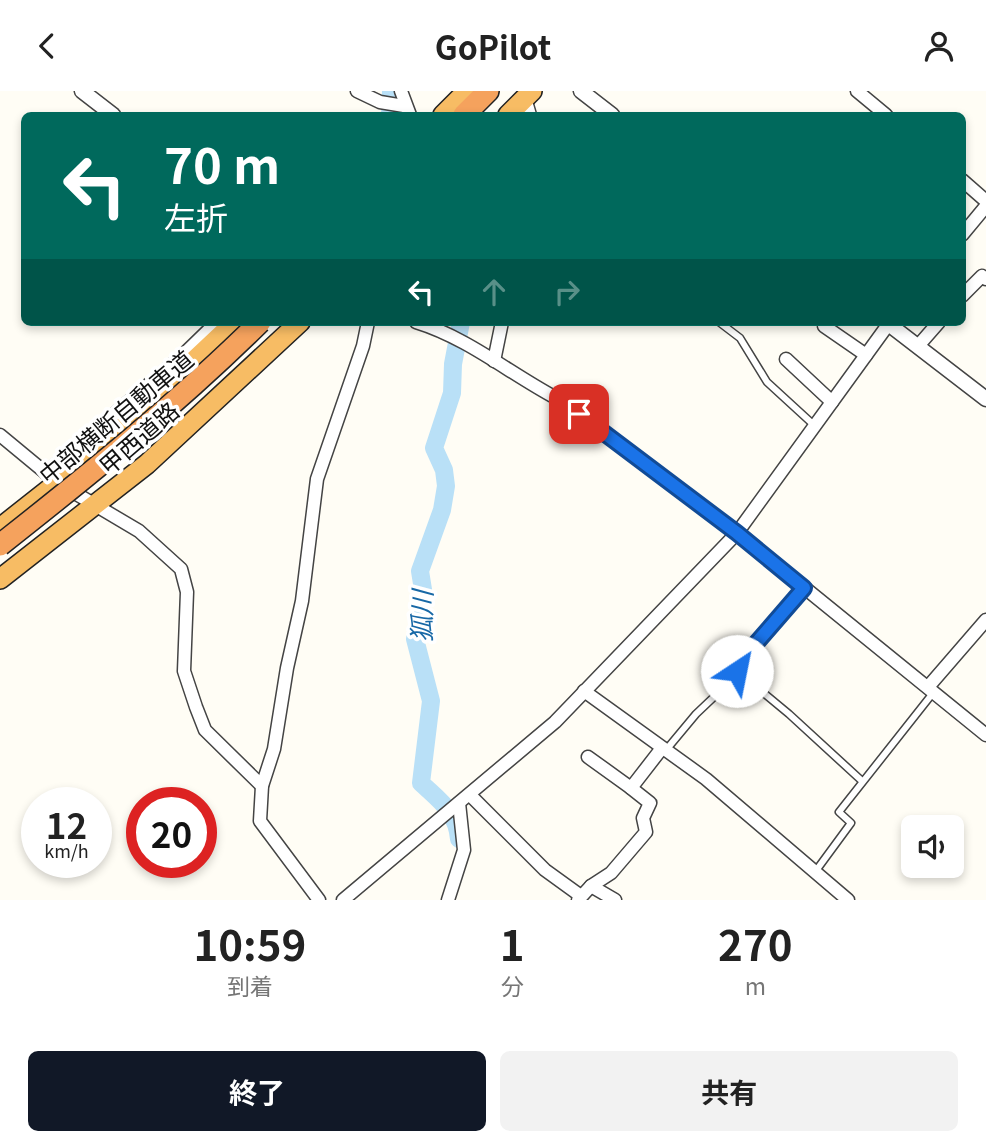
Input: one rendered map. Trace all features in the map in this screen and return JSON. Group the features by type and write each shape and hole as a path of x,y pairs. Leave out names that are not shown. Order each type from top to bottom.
{"highway":[{"path":"446,112 467,91"},
{"path":"467,112 488,91"},
{"path":"512,112 529,101"},
{"name":"甲西道路","path":"0,528 52,478 143,411 231,326"},
{"name":"中部横断自動車道","path":"0,545 190,389 256,326"},
{"name":"甲西道路","path":"0,579 96,506 190,425 296,326"}],"street":[{"path":"82,91 109,112"},
{"path":"357,91 380,102 406,109"},
{"path":"401,91 406,109"},
{"path":"581,91 608,112"},
{"path":"857,91 882,112"},
{"path":"966,184 986,201"},
{"path":"966,230 986,206"},
{"path":"966,292 982,276 986,279"},
{"path":"52,478 213,326"},
{"path":"319,900 260,821 262,786 274,749 286,668 302,601 317,479 363,346 367,326"},
{"path":"426,326 461,340 556,398 737,533 986,736"},
{"path":"494,361 501,326"},
{"path":"825,326 866,355"},
{"path":"343,900 522,751 737,533 886,326"},
{"path":"892,326 986,399"},
{"path":"918,346 936,326"},
{"path":"786,359 832,402"},
{"path":"0,435 52,478 139,531 181,569 187,592 183,659 196,706 205,730 262,786"},
{"path":"931,689 986,620"},
{"path":"584,691 706,779 848,900"},
{"path":"631,788 664,749"},
{"path":"462,801 580,898 591,886 611,873 646,832 643,818 650,803 588,757"},
{"path":"448,900 464,850 462,801"},
{"path":"591,886 615,900"}],"lane":[{"path":"724,326 740,338 767,382 815,426"},
{"path":"664,749 736,676 739,663 804,588"},
{"path":"737,671 862,781"},
{"path":"815,872 852,823 839,812 931,689"}],"waterway":[{"name":"狐川","path":"390,112 391,91"},
{"name":"狐川","path":"459,839 451,814 421,783 431,701 415,639 424,596 420,571 442,510 446,486 444,470 434,448 452,393 453,364 460,326"}],"route":[{"path":"579,414 737,533 804,588 739,663 737,671"}]}
